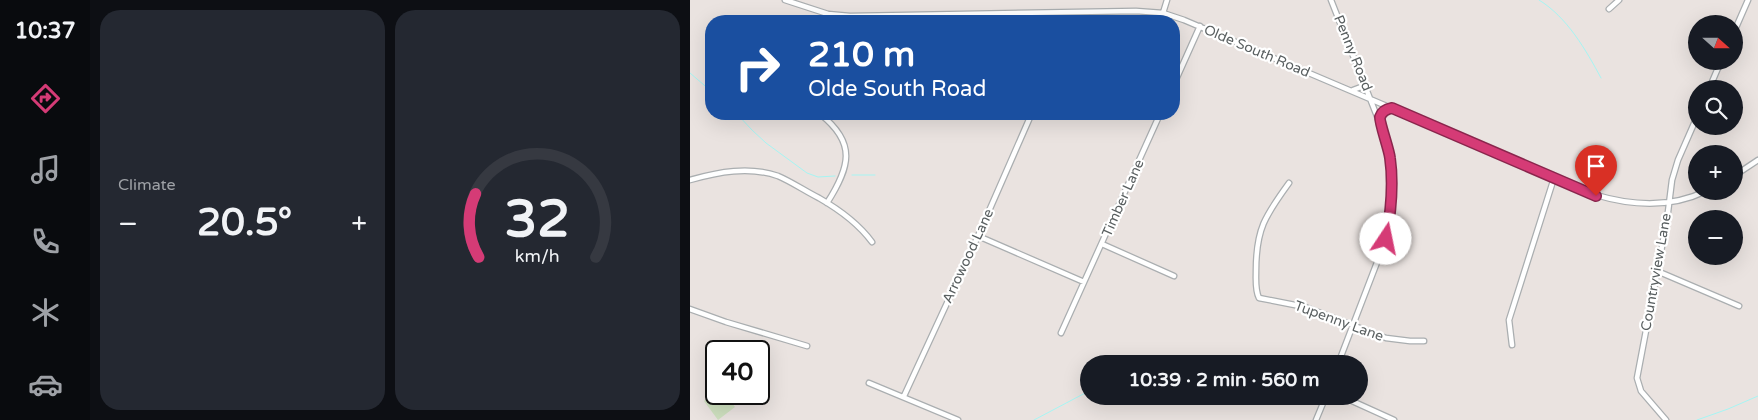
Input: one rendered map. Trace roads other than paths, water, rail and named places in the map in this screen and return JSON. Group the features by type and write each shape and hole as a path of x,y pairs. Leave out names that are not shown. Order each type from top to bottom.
{"street":[{"name":"Olde South Road","path":"785,0 828,14 839,15"},
{"path":"1163,13 1167,0"},
{"name":"Penny Road","path":"1331,0 1379,119 1390,156 1393,182 1391,213 1386,239 1342,355"},
{"path":"1610,10 1619,0"},
{"path":"1741,15 1748,0"},
{"name":"Olde South Road","path":"907,15 1136,11 1169,15"},
{"name":"Olde South Road","path":"1180,19 1352,90 1596,196 1645,204 1668,203 1688,198"},
{"path":"1180,71 1200,26"},
{"path":"1352,90 1358,89 1364,81"},
{"path":"1379,119 1384,110 1392,108"},
{"path":"827,120 840,134 846,154 842,177 827,203"},
{"name":"Arrowood Lane","path":"904,396 978,236 1029,120"},
{"name":"Timber Lane","path":"1062,333 1157,120"},
{"name":"Countryview Lane","path":"1666,420 1641,391 1637,378 1672,180 1689,135"},
{"path":"1743,170 1758,160"},
{"path":"690,180 729,172 746,171 762,172 786,180 827,203 855,223 872,242"},
{"path":"1512,345 1509,328 1510,315 1554,178"},
{"name":"Tupenny Lane","path":"1289,183 1267,215 1258,235 1256,257 1257,294 1259,298 1294,304 1393,340 1424,341"},
{"path":"978,236 1084,282"},
{"path":"1102,244 1174,276"},
{"path":"1657,271 1739,306"},
{"path":"690,309 726,322 807,346"},
{"path":"870,383 958,420"},
{"path":"1316,420 1322,405"},
{"path":"1361,405 1394,420"}],"waterway":[{"path":"1539,0 1558,15 1575,35 1601,78"},
{"path":"690,73 705,86"},
{"path":"743,120 766,143 807,173 818,177 835,176"},
{"path":"852,175 875,175"},
{"path":"1034,420 1080,396"},
{"path":"1697,420 1758,396"}]}
